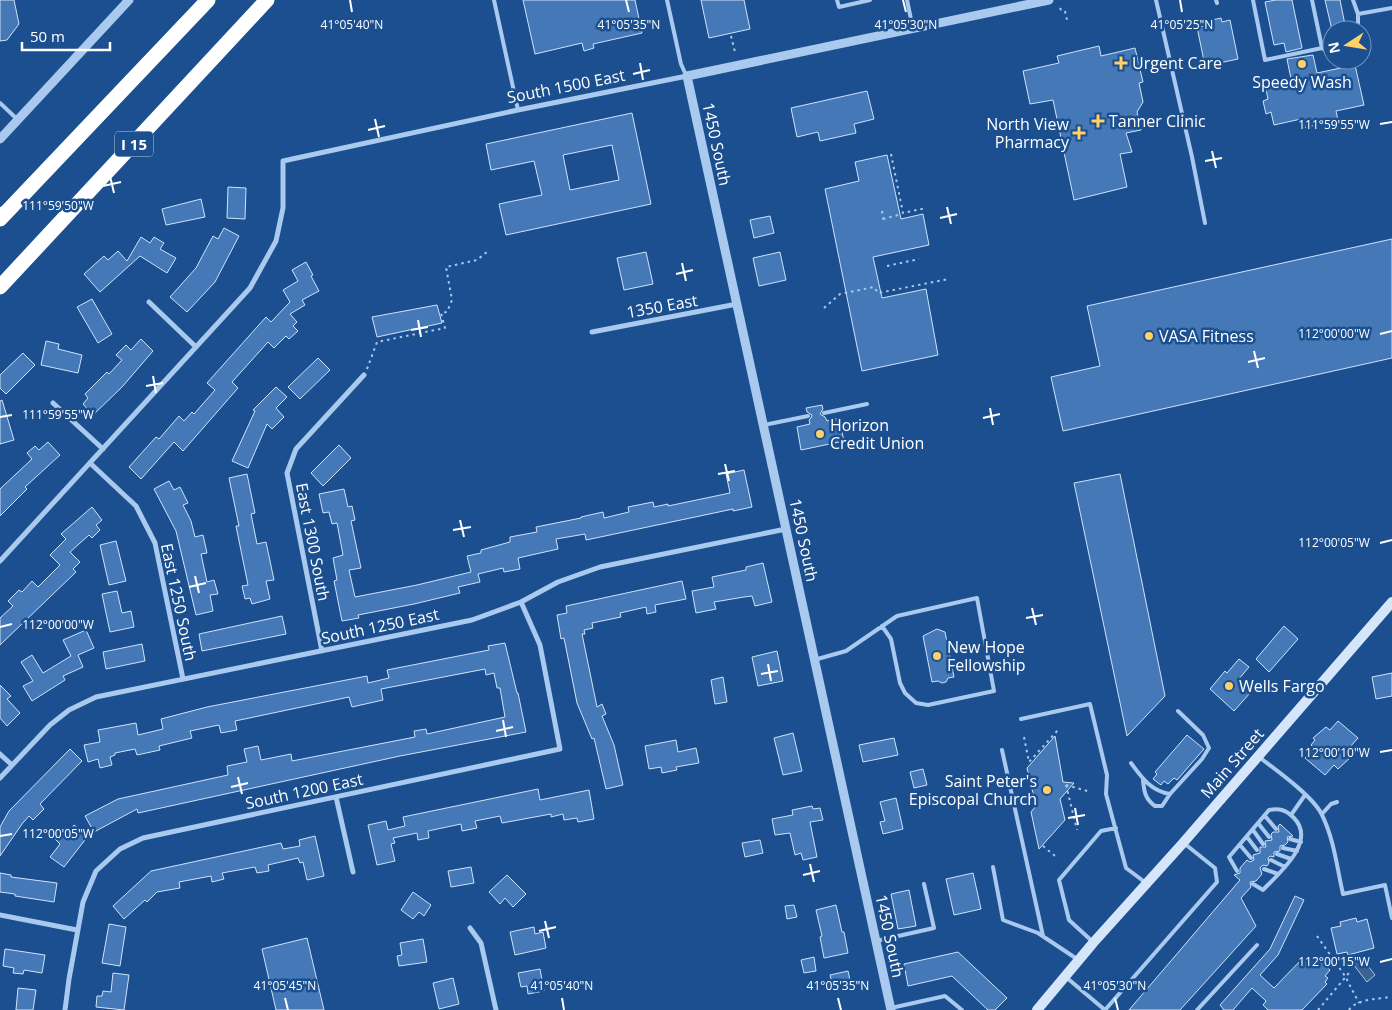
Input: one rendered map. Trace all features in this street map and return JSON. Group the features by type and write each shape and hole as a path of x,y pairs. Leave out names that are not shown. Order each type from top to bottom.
{"highway":[{"name":"I 15","path":"0,219 208,0"},
{"name":"I 15","path":"0,287 267,0"}],"main road":[{"name":"Main Street","path":"1036,1010 1392,602"}],"street":[{"path":"0,139 129,0"},
{"name":"South 1500 East","path":"196,347 250,288 276,241 283,208 283,161 518,110 1049,0"},
{"name":"1450 South","path":"686,76 891,1009"},
{"path":"0,561 196,347 149,302"},
{"name":"1350 East","path":"592,332 737,304"},
{"name":"East 1300 South","path":"322,651 287,473 296,449 364,376"},
{"path":"54,403 102,449"},
{"name":"East 1250 South","path":"90,463 136,506 155,543 183,679"},
{"name":"South 1250 East","path":"0,778 50,725 69,710 96,697 472,620 521,602 558,582 600,567 786,529"},
{"path":"0,551 5,556"},
{"name":"South 1200 East","path":"65,1010 83,902 96,872 120,849 144,838 560,749 540,645 521,602"},
{"path":"0,754 12,765"},
{"path":"336,797 353,872"},
{"path":"0,915 77,930"},
{"path":"470,928 481,942 496,1010"}],"lane":[{"path":"494,0 518,110"},
{"path":"667,0 681,64 686,76"},
{"path":"838,0 839,7 870,0"},
{"path":"907,0 913,28"},
{"path":"1156,0 1205,223"},
{"path":"1253,0 1264,60 1322,48 1312,0"},
{"path":"1353,0 1358,20"},
{"path":"1358,14 1392,8"},
{"path":"0,104 18,120"},
{"path":"824,413 867,404"},
{"path":"763,425 808,416"},
{"path":"814,660 846,651 882,626 897,616 977,598 994,691 928,705 916,703 905,693 900,683 891,640 882,626"},
{"path":"1021,720 1090,704 1107,775 1106,794 1126,868 1146,883"},
{"path":"1143,780 1145,794 1150,802 1154,806 1162,806 1170,794 1202,760 1209,748 1203,735 1178,711"},
{"path":"1002,750 1042,936"},
{"path":"1258,756 1305,795 1322,814 1332,842 1343,894 1385,885 1392,918"},
{"path":"1131,763 1143,780 1159,793 1170,794"},
{"path":"1291,815 1305,795"},
{"path":"1322,814 1331,804 1338,802"},
{"path":"1237,871 1229,857 1269,810 1277,808 1291,815 1298,822 1302,831 1301,842 1297,851 1263,890 1253,884"},
{"path":"1265,816 1276,829"},
{"path":"1258,823 1269,837"},
{"path":"1093,943 1069,920 1059,880 1101,831 1116,828"},
{"path":"1253,830 1263,844"},
{"path":"1247,837 1257,850"},
{"path":"1290,839 1301,842"},
{"path":"1066,977 1105,1010 1217,882 1215,868 1182,843"},
{"path":"1240,845 1250,858"},
{"path":"1283,848 1297,851"},
{"path":"1277,854 1291,859"},
{"path":"1271,860 1285,866"},
{"path":"993,867 1002,920 1042,936 1079,960"},
{"path":"1264,869 1278,874"},
{"path":"876,941 934,928 924,884"},
{"path":"1198,1010 1257,945"},
{"path":"891,1009 945,996 962,1010"}],"path":[{"path":"1060,8 1067,20"},
{"path":"732,36 735,52"},
{"path":"891,154 903,213"},
{"path":"883,219 926,208"},
{"path":"882,211 884,222"},
{"path":"364,376 377,342 444,328 441,313 447,312 452,300 446,267 477,260 488,250"},
{"path":"888,266 919,259"},
{"path":"824,308 840,294 874,287 878,293 949,280"},
{"path":"1024,737 1029,762 1058,730"},
{"path":"1078,830 1066,785 1091,792"},
{"path":"1043,846 1055,856"},
{"path":"1318,936 1345,976 1359,1003"},
{"path":"1318,1010 1349,973"},
{"path":"1349,1010 1352,1006 1359,1003 1390,997"}],"water":[{"path":"1362,958 1375,975 1367,982 1353,964"}],"building":[{"path":"0,0 14,0 19,24 7,40 0,41"},
{"path":"523,0 635,0 642,33 593,44 594,48 584,51 582,43 535,54"},
{"path":"701,0 744,0 750,29 709,38"},
{"path":"1292,0 1302,48 1286,52 1284,43 1274,45 1265,2"},
{"path":"1325,0 1340,0 1344,20 1330,20"},
{"path":"1221,18 1222,22 1230,20 1238,59 1205,66 1197,27 1204,26 1203,22"},
{"name":"Tanner Clinic","path":"1099,46 1101,56 1135,48 1143,82 1139,83 1143,102 1137,112 1141,130 1126,133 1132,152 1120,154 1127,187 1074,200 1053,100 1030,104 1023,71 1059,63 1057,56"},
{"path":"1313,55 1317,73 1331,70 1356,70 1364,105 1336,111 1338,120 1303,128 1301,119 1274,125 1271,112 1266,114 1263,101 1268,99 1265,85 1291,79 1287,59"},
{"path":"867,91 874,119 854,124 856,133 820,141 818,132 797,137 791,108"},
{"path":"632,113 651,204 506,235 499,204 542,195 534,161 491,170 486,144","holes":["612,145 619,180 570,190 563,155"]},
{"path":"887,155 901,219 923,214 929,245 873,257 882,298 926,289 938,355 862,371 825,189 859,181 855,162"},
{"path":"228,187 246,188 245,219 227,218"},
{"path":"201,199 205,217 166,225 162,209"},
{"path":"770,216 774,233 754,238 750,220"},
{"path":"224,228 239,236 215,282 187,312 170,297 196,268 213,236 218,239"},
{"path":"141,237 150,243 154,237 164,243 160,249 176,258 167,273 140,256 100,292 84,274 104,256 108,260 118,251 127,261"},
{"path":"1392,239 1392,358 1063,431 1051,377 1100,366 1087,306"},
{"path":"646,252 653,284 624,290 617,258"},
{"path":"780,252 786,280 759,286 753,258"},
{"path":"306,262 319,291 302,300 305,305 290,314 297,322 293,326 298,331 289,339 286,336 274,348 268,342 232,382 238,388 183,451 174,442 141,479 129,467 156,437 159,439 179,416 184,421 192,412 194,414 215,390 207,383 266,317 271,322 290,302 283,290 298,281 292,270"},
{"path":"92,299 112,334 98,343 77,307"},
{"path":"437,305 442,323 377,337 372,317"},
{"path":"141,339 153,351 122,387 93,415 83,404 88,398 85,394 107,372 109,374 122,360 116,355 126,345 131,350"},
{"path":"46,341 59,344 58,349 82,355 78,373 41,365"},
{"path":"23,353 35,365 6,394 0,388 0,375"},
{"path":"318,358 330,370 300,399 288,387"},
{"path":"276,387 287,397 276,408 284,417 272,429 267,424 248,468 232,461 255,411 253,410"},
{"path":"2,400 14,440 0,444 0,401"},
{"name":"Horizon Credit Union","path":"822,405 823,409 820,414 827,421 839,418 844,441 801,450 797,427 810,424 809,420 812,415 807,412 806,408"},
{"path":"48,442 60,455 25,487 27,489 0,516 0,489 32,459 27,453 35,446 39,450"},
{"path":"339,445 351,458 323,486 311,473"},
{"path":"744,470 752,507 733,511 733,509 586,540 585,534 556,539 558,549 518,558 520,569 504,572 503,568 478,574 480,582 458,587 460,593 358,615 359,618 342,621 334,581 337,580 333,558 343,555 337,523 332,524 329,512 323,513 319,494 344,489 348,507 352,506 355,520 351,521 361,568 349,570 355,597 471,572 467,556 510,542 510,537 537,532 536,527 603,512 604,518 629,512 628,507 653,502 654,507 668,504 668,506 730,493 726,474"},
{"path":"247,474 255,513 251,514 257,544 266,542 274,580 266,581 270,599 252,604 250,598 245,599 242,586 248,585 229,478"},
{"path":"1120,474 1165,696 1127,736 1074,483"},
{"path":"169,481 174,490 180,487 188,503 183,505 191,521 195,537 203,535 207,553 201,554 207,582 214,580 218,594 210,595 213,611 196,615 176,531 154,489"},
{"path":"92,507 102,520 96,525 100,530 92,538 89,535 70,552 80,562 73,569 76,572 0,645 0,618 13,606 8,601 19,590 22,592 32,581 38,587 60,565 50,555 66,539 61,534"},
{"path":"116,541 126,581 109,585 100,545"},
{"path":"763,563 772,602 755,606 752,596 744,597 714,602 716,609 696,613 692,591 714,587 712,577 746,570 746,567"},
{"path":"682,581 686,599 655,605 656,612 647,614 646,607 620,613 621,617 592,623 593,628 584,630 585,634 582,634 597,707 602,704 606,714 602,716 614,745 623,785 606,789 594,738 592,739 577,703 564,638 561,639 557,615 567,613 566,606"},
{"path":"117,591 122,613 131,611 134,627 110,632 102,594"},
{"path":"282,616 286,634 202,651 199,634"},
{"path":"1284,626 1298,639 1269,672 1256,659"},
{"path":"937,629 945,632 954,677 948,678 946,682 942,683 938,681 932,682 923,636"},
{"path":"86,630 94,648 78,655 83,667 63,676 65,680 32,701 23,686 33,681 21,662 32,655 43,673 71,656 63,640"},
{"path":"505,643 526,732 400,756 138,813 137,809 94,832 85,816 118,799 228,775 227,766 247,762 244,749 258,746 261,760 291,754 292,761 415,737 414,731 426,729 427,734 505,717 500,688 497,688 494,673 486,675 485,669 381,689 383,700 352,707 349,697 235,721 237,730 221,733 219,725 190,731 192,738 159,746 160,750 137,755 135,749 115,753 115,755 110,757 112,765 100,768 98,759 88,762 84,745 100,742 98,730 136,723 138,735 163,729 161,719 207,707 367,676 368,683 389,678 387,670 489,650 488,646"},
{"path":"142,644 145,661 106,669 103,652"},
{"path":"777,651 783,681 758,686 752,657"},
{"name":"Wells Fargo","path":"1239,659 1249,667 1238,680 1248,688 1246,690 1250,693 1234,711 1210,689 1225,671 1227,673"},
{"path":"1392,673 1392,696 1376,699 1372,677"},
{"path":"723,677 727,702 715,704 711,680"},
{"path":"0,685 11,696 7,699 20,713 7,726 0,718"},
{"path":"1338,721 1358,738 1349,748 1353,751 1349,756 1351,757 1338,769 1334,765 1325,775 1305,758 1314,748 1311,745 1315,740 1313,738 1326,727 1330,730"},
{"path":"793,733 802,771 783,775 774,738"},
{"path":"1187,735 1204,749 1177,780 1174,778 1168,784 1164,781 1161,785 1153,779 1157,774 1155,772"},
{"path":"1055,736 1063,782 1074,783 1060,799 1065,820 1039,849 1031,812 1036,806 1027,768"},
{"path":"894,738 898,755 863,762 859,745"},
{"path":"676,740 678,752 696,748 699,763 676,767 677,770 662,773 661,767 649,769 645,746"},
{"path":"70,749 82,761 40,804 44,809 33,820 29,816 22,824 0,856 0,827 9,811"},
{"path":"923,769 927,785 914,788 910,772"},
{"path":"538,789 540,800 589,790 594,819 578,822 577,818 564,820 563,814 551,817 551,814 502,823 500,816 475,821 477,828 462,831 461,824 428,831 429,838 418,840 417,833 393,838 395,843 391,844 395,861 377,865 368,825 386,821 388,830 405,826 403,817"},
{"path":"896,798 903,829 883,834 880,822 885,821 880,802"},
{"path":"812,806 813,809 820,808 823,820 810,822 817,857 803,860 801,853 795,855 790,833 775,835 772,819 793,815 792,810"},
{"path":"1280,824 1293,836 1287,837 1288,842 1280,846 1280,851 1274,852 1274,857 1270,856 1268,858 1269,863 1267,866 1263,865 1260,868 1262,874 1256,881 1250,882 1251,887 1241,898 1256,926 1180,1010 1129,1010 1240,880 1234,875 1240,873 1240,868 1247,860 1250,862 1254,860 1253,855 1260,853 1260,847 1266,847 1265,841 1272,840 1271,834 1273,832 1279,832 1278,826"},
{"path":"74,825 88,836 64,867 50,857 60,844 55,839 65,827 70,831"},
{"path":"315,836 324,876 307,880 303,862 300,863 298,858 268,865 269,871 257,873 255,867 222,873 224,879 212,882 211,876 179,882 180,888 157,892 124,919 113,906 151,871 281,843 283,849 300,846 299,840"},
{"path":"760,840 763,853 745,857 742,843"},
{"path":"471,867 474,883 451,887 448,871"},
{"path":"0,873 11,875 11,877 57,883 54,902 0,892"},
{"path":"973,873 981,909 954,915 946,879"},
{"path":"507,875 526,894 513,907 505,898 500,904 489,892"},
{"path":"909,890 916,926 898,929 891,894"},
{"path":"413,892 431,905 424,916 419,912 413,919 401,910"},
{"path":"1295,896 1304,900 1278,955 1260,975 1274,988 1302,959 1304,961 1307,958 1309,960 1314,956 1330,970 1325,976 1328,978 1325,982 1327,984 1302,1010 1268,1010 1263,1005 1266,1001 1252,988 1233,1010 1224,1010 1220,1005 1270,949"},
{"path":"794,905 797,917 787,919 785,906"},
{"path":"836,905 848,953 824,958 820,937 822,936 816,910"},
{"path":"1356,918 1357,922 1367,919 1374,948 1348,955 1347,952 1337,954 1331,928 1341,926 1340,922"},
{"path":"109,924 126,927 120,966 102,963"},
{"path":"534,927 535,934 543,932 546,948 515,955 510,932"},
{"path":"307,938 324,1010 276,1010 262,949"},
{"path":"423,939 427,962 399,966 397,956 402,955 400,943"},
{"path":"5,949 45,955 42,973 24,970 23,974 13,973 14,968 3,966"},
{"path":"958,952 1007,998 995,1010 988,1010 952,976 908,986 904,964"},
{"path":"814,957 816,971 804,973 801,960"},
{"path":"540,969 544,991 528,994 527,986 521,987 518,973"},
{"path":"848,971 850,980 847,981 848,988 834,991 830,975"},
{"path":"113,973 129,975 124,1010 96,1007 97,996 102,996 103,991 111,992"},
{"path":"453,978 459,1004 439,1009 433,983"},
{"path":"18,988 36,990 33,1010 16,1010"}],"place":[{"name":"Urgent Care","path":"1121,63"},
{"name":"Speedy Wash","path":"1302,64"},
{"name":"Tanner Clinic","path":"1098,121"},
{"name":"North View Pharmacy","path":"1079,133"},
{"name":"VASA Fitness","path":"1149,336"},
{"name":"Horizon Credit Union","path":"820,434"},
{"name":"New Hope Fellowship","path":"937,656"},
{"name":"Wells Fargo","path":"1229,686"},
{"name":"Saint Peter's Episcopal Church","path":"1047,790"}]}
